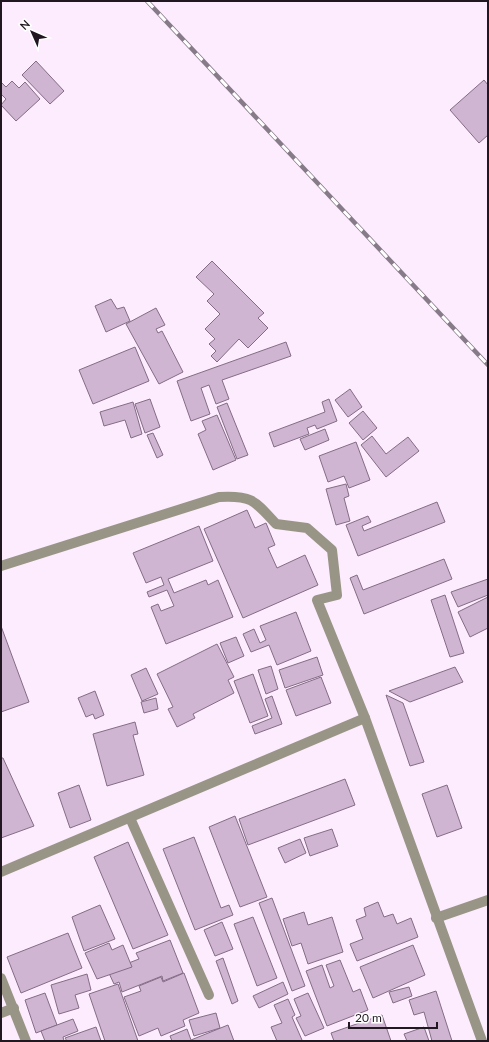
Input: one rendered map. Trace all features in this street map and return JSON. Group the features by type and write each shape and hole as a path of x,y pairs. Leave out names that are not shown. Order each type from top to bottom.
{"street":[{"path":"1,566 219,497 239,495 258,504 276,524 307,528 332,550 337,595 317,600 365,718 436,918 482,1041"},
{"path":"1,872 365,718"},
{"path":"130,818 209,995"},
{"path":"436,918 488,900"},
{"path":"1,978 26,1041"},
{"path":"1,1013 14,1008"}],"building":[{"path":"36,61 64,91 50,104 22,75"},
{"path":"484,80 488,85 488,135 479,143 450,110"},
{"path":"12,81 19,88 25,82 40,99 16,121 1,105 6,99 1,94 1,84 2,83 6,87"},
{"path":"212,261 264,313 258,318 268,328 248,348 239,339 217,362 211,356 216,351 209,344 215,339 205,329 220,314 207,301 214,294 196,277"},
{"path":"111,299 117,309 124,307 130,321 106,332 95,306"},
{"path":"156,308 165,325 156,329 158,333 162,331 183,372 159,384 126,324"},
{"path":"286,342 291,356 222,380 229,399 216,404 209,385 201,388 210,414 191,421 177,381"},
{"path":"135,347 149,381 93,404 79,370"},
{"path":"350,389 362,407 348,417 335,400"},
{"path":"150,399 160,427 145,433 135,404"},
{"path":"329,399 337,421 317,429 315,425 307,428 309,434 274,447 269,433 325,412 322,402"},
{"path":"133,402 142,434 131,438 125,420 104,426 100,412"},
{"path":"227,403 248,455 237,459 217,407"},
{"path":"363,411 377,428 363,440 349,423"},
{"path":"217,415 236,460 213,470 198,434 206,430 202,421"},
{"path":"325,429 329,440 305,450 300,439"},
{"path":"153,433 163,455 157,458 147,435"},
{"path":"372,436 386,454 408,437 419,451 386,477 361,445"},
{"path":"356,442 370,480 349,488 344,476 328,482 319,456"},
{"path":"346,484 349,496 344,498 350,521 336,525 326,489"},
{"path":"437,502 445,522 358,556 346,525 368,516 371,522 362,526 364,531"},
{"path":"247,510 255,528 266,523 275,545 268,548 277,568 305,555 318,585 243,618 204,529"},
{"path":"199,526 213,561 168,579 174,593 206,580 208,585 218,580 233,617 166,644 151,607 158,604 161,611 174,606 167,590 149,597 147,592 164,585 161,577 146,583 133,553"},
{"path":"444,559 452,579 364,614 350,578 357,575 363,590"},
{"path":"488,579 488,595 458,607 451,592"},
{"path":"445,595 464,653 450,657 431,600"},
{"path":"488,597 488,628 470,637 458,612"},
{"path":"296,612 311,651 277,665 269,645 251,652 243,634 254,629 260,643 266,640 260,626"},
{"path":"1,626 29,702 1,712"},
{"path":"236,637 244,656 228,663 220,643"},
{"path":"217,644 234,677 228,680 234,693 193,714 195,718 177,727 168,709 173,707 157,674"},
{"path":"317,657 323,675 285,688 279,670"},
{"path":"271,666 278,689 266,694 258,670"},
{"path":"455,667 463,682 410,702 389,691"},
{"path":"146,668 158,694 142,701 131,675"},
{"path":"253,674 268,716 250,723 234,681"},
{"path":"321,677 331,703 296,716 286,690"},
{"path":"95,691 104,715 95,719 93,714 86,717 78,698"},
{"path":"386,695 403,703 424,762 410,766"},
{"path":"272,696 282,724 255,734 252,726 272,718 265,699"},
{"path":"156,698 158,709 144,713 141,702"},
{"path":"135,722 138,734 133,735 144,775 107,786 93,734"},
{"path":"1,758 3,758 34,826 1,838"},
{"path":"345,779 355,805 248,845 239,819"},
{"path":"79,785 91,820 70,828 58,793"},
{"path":"447,785 462,828 437,837 422,794"},
{"path":"235,816 267,897 240,907 209,827"},
{"path":"332,829 338,846 310,856 304,838"},
{"path":"194,837 221,908 229,905 233,915 195,930 163,849"},
{"path":"300,839 306,853 285,863 278,848"},
{"path":"128,842 168,935 133,949 94,857"},
{"path":"272,898 305,986 292,991 259,903"},
{"path":"378,902 384,917 393,914 397,924 411,918 418,937 357,961 350,944 363,939 356,920 366,916 364,908"},
{"path":"100,905 115,939 84,951 72,917"},
{"path":"304,912 308,925 332,917 343,952 308,964 301,943 292,946 283,919"},
{"path":"253,917 277,978 257,986 234,924"},
{"path":"222,922 233,949 215,956 204,930"},
{"path":"68,933 82,968 21,993 7,957"},
{"path":"170,940 183,973 163,981 162,976 122,992 119,982 114,984 108,971 139,959 136,953"},
{"path":"109,943 112,950 123,945 132,967 97,979 85,953"},
{"path":"413,945 425,975 373,998 360,967"},
{"path":"223,958 238,1001 232,1004 216,961"},
{"path":"340,960 353,992 360,989 368,1010 327,1026 306,971 322,965 330,988 334,986 326,965"},
{"path":"184,973 199,1013 183,1020 185,1026 161,1036 158,1028 139,1036 124,997 141,991 139,986 161,977 163,982"},
{"path":"87,974 91,990 75,995 79,1008 59,1014 51,985"},
{"path":"283,982 288,994 259,1008 253,996"},
{"path":"118,984 138,1041 105,1041 89,994"},
{"path":"409,987 412,996 393,1003 389,992"},
{"path":"436,991 452,1041 432,1041 424,1012 414,1015 409,1000"},
{"path":"45,993 57,1025 36,1033 25,1000"},
{"path":"308,993 324,1028 305,1036 296,1018 301,1016 294,999"},
{"path":"288,999 295,1015 292,1017 302,1040 300,1041 277,1041 271,1027 282,1023 274,1005"},
{"path":"216,1013 220,1028 194,1036 189,1020"},
{"path":"382,1015 391,1041 334,1041 331,1033"},
{"path":"73,1019 78,1031 63,1037 64,1041 45,1041 41,1031"},
{"path":"228,1025 234,1041 172,1041 170,1036 187,1029 191,1040"},
{"path":"96,1027 101,1041 67,1041 65,1038"},
{"path":"424,1027 429,1041 407,1041 404,1034"}],"railway":[{"path":"147,1 488,365"}]}
